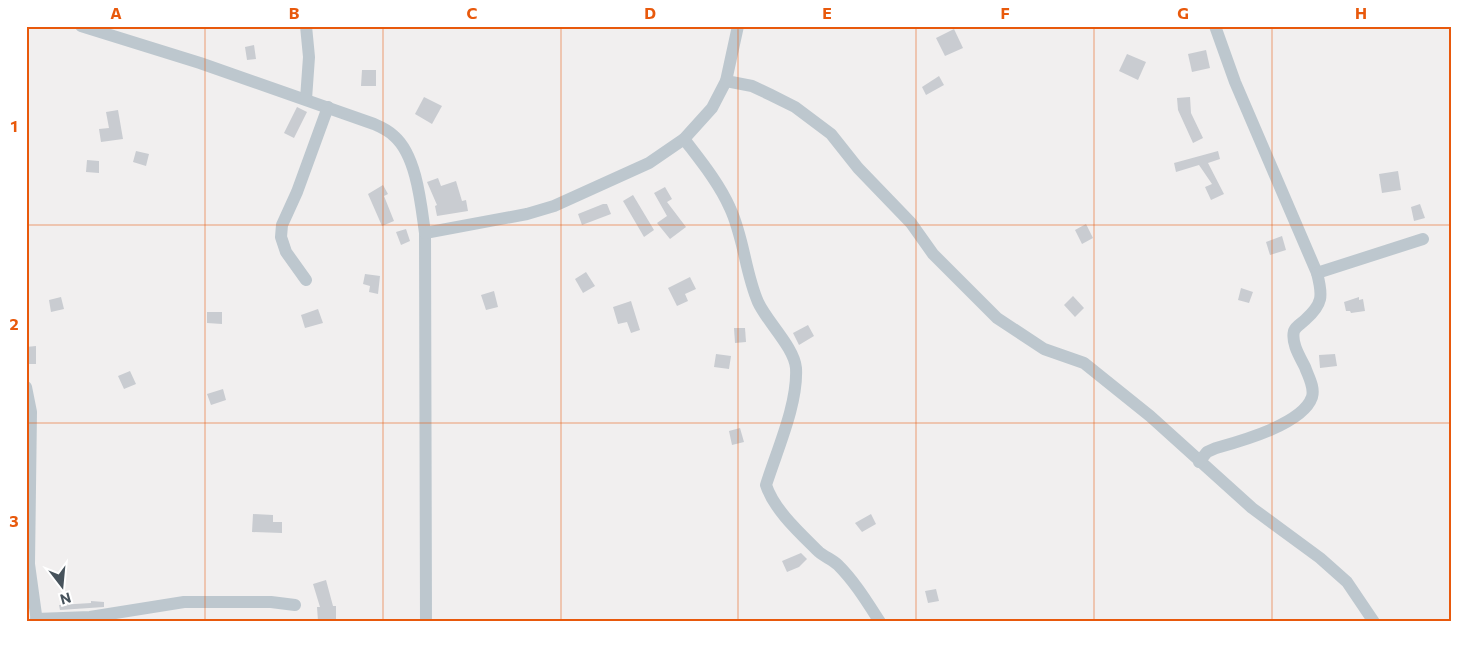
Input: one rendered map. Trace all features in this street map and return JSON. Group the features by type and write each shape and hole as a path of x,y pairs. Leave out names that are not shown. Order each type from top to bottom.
{"street":[{"path":"82,26 306,99 374,124 395,136 412,165 419,192 425,233 426,622"},
{"path":"306,26 309,57 306,99"},
{"path":"425,233 527,214 554,206 649,164 684,139 712,108 726,81 738,26"},
{"path":"1199,462 1207,452 1274,429 1305,408 1312,397 1312,388 1294,343 1294,334 1295,329 1319,305 1321,298 1317,273 1235,82 1215,26"},
{"path":"726,81 752,86 795,107 831,134 858,168 911,223 933,254 998,318 1044,349 1084,363 1150,416 1252,508 1320,558 1347,582 1374,622"},
{"path":"306,280 286,252 281,237 282,226 297,192 328,107"},
{"path":"684,139 730,207 741,236 748,272 759,303 790,351 796,365 796,383 766,485 769,493 781,510 821,553 836,563 856,586 880,622"},
{"path":"1317,273 1422,240"},
{"path":"26,387 31,412 31,535 29,564 36,620 90,618 184,602 272,602 295,605"}],"building":[{"path":"954,29 963,48 945,56 936,38"},
{"path":"254,45 256,59 247,60 245,47"},
{"path":"1206,50 1210,68 1192,72 1188,54"},
{"path":"1127,54 1146,62 1138,80 1119,71"},
{"path":"362,70 376,70 376,86 361,86"},
{"path":"939,76 944,85 926,95 922,87"},
{"path":"424,97 442,106 432,124 415,114"},
{"path":"1190,97 1191,113 1203,138 1193,143 1178,110 1177,98"},
{"path":"297,107 307,112 294,138 284,133"},
{"path":"118,110 123,139 101,142 99,129 109,128 106,112"},
{"path":"136,151 149,154 146,166 133,162"},
{"path":"1218,151 1220,159 1208,163 1224,194 1211,200 1205,187 1212,184 1199,165 1176,172 1174,163"},
{"path":"87,160 99,161 99,173 86,172"},
{"path":"1398,171 1401,190 1382,193 1379,174"},
{"path":"438,178 441,186 456,181 462,201 466,200 468,211 437,216 435,206 437,205 427,182"},
{"path":"383,185 388,194 384,196 394,221 382,226 368,194"},
{"path":"665,187 672,199 667,202 686,227 670,239 657,223 667,216 654,193"},
{"path":"633,195 654,230 644,237 623,201"},
{"path":"607,204 611,214 582,225 578,214"},
{"path":"1420,204 1425,218 1414,221 1411,207"},
{"path":"1086,224 1093,238 1082,244 1075,230"},
{"path":"406,229 410,241 401,245 396,232"},
{"path":"1282,236 1286,250 1270,255 1266,242"},
{"path":"586,272 595,286 583,293 575,279"},
{"path":"365,274 380,276 378,294 369,292 370,286 363,284"},
{"path":"690,277 696,289 685,294 688,301 677,306 668,288"},
{"path":"1241,288 1253,292 1249,303 1238,300"},
{"path":"494,291 498,307 486,310 481,295"},
{"path":"1073,296 1084,308 1075,317 1064,305"},
{"path":"61,297 64,309 51,312 49,300"},
{"path":"1359,297 1359,300 1363,299 1365,311 1351,313 1346,311 1344,302"},
{"path":"631,301 640,330 631,333 627,322 618,324 613,307"},
{"path":"318,309 323,323 305,328 301,315"},
{"path":"207,312 222,312 222,324 207,323"},
{"path":"808,325 814,336 799,345 793,333"},
{"path":"734,328 745,328 746,342 735,343"},
{"path":"36,346 36,364 26,364 26,347"},
{"path":"716,354 731,356 729,369 714,367"},
{"path":"1335,354 1337,366 1320,368 1319,355"},
{"path":"130,371 136,384 124,389 118,376"},
{"path":"223,389 226,400 211,405 207,394"},
{"path":"740,428 744,442 732,445 729,431"},
{"path":"253,514 273,515 273,522 282,522 282,533 252,532"},
{"path":"871,514 876,524 862,532 855,523"},
{"path":"801,553 807,559 799,567 787,572 782,561"},
{"path":"326,580 333,606 336,606 336,620 318,621 317,607 320,607 313,584"},
{"path":"936,589 939,601 928,603 925,591"},
{"path":"91,601 104,602 104,607 60,610 59,605 91,603"}]}
